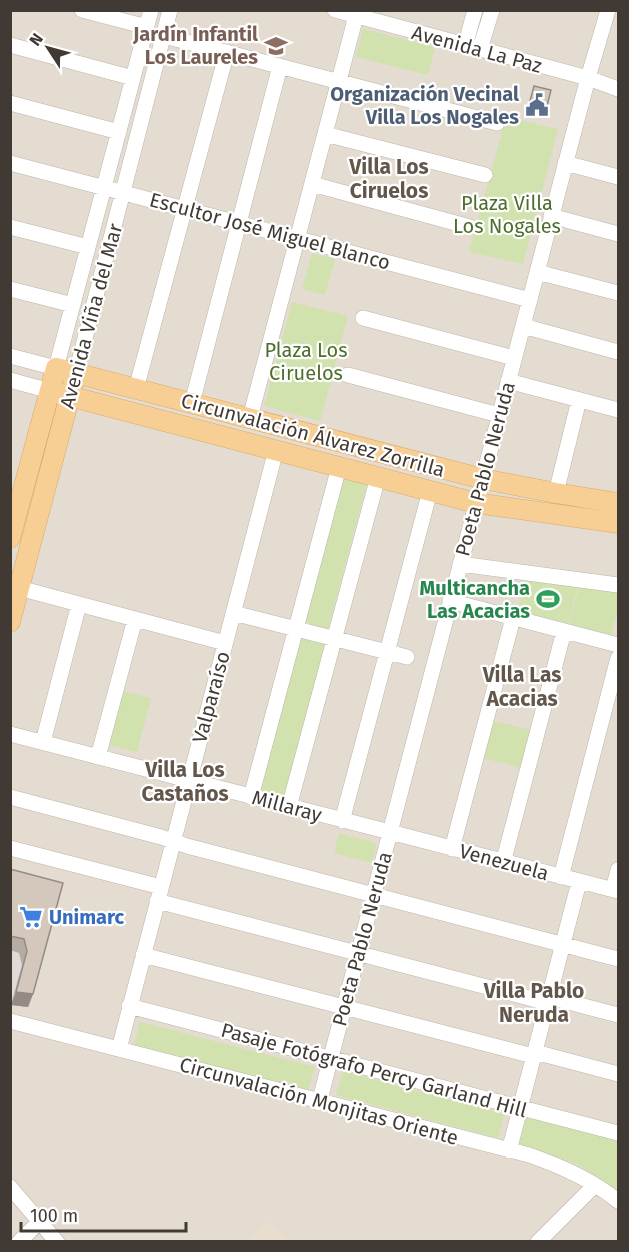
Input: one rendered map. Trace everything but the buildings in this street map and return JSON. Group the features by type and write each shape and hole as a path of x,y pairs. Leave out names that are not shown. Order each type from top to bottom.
{"main road":[{"name":"Circunvalación Álvarez Zorrilla","path":"56,368 483,479 556,494 618,503"},
{"name":"Avenida Viña del Mar","path":"10,538 56,368"},
{"name":"Avenida Viña del Mar","path":"10,622 76,373"},
{"name":"Circunvalación Álvarez Zorrilla","path":"50,391 476,503 618,523"}],"street":[{"path":"82,10 147,27"},
{"name":"Avenida Viña del Mar","path":"56,368 151,10"},
{"name":"Avenida Viña del Mar","path":"76,373 170,10"},
{"name":"Avenida La Paz","path":"335,10 356,16 390,18 472,48 588,78 618,89"},
{"path":"472,48 475,10"},
{"path":"472,48 492,10"},
{"name":"Poeta Pablo Neruda","path":"319,1103 565,163 608,10"},
{"path":"250,418 356,16"},
{"path":"164,36 497,123"},
{"path":"10,45 133,78"},
{"path":"136,389 226,52"},
{"path":"192,403 280,66"},
{"path":"10,103 119,132"},
{"path":"325,134 485,175"},
{"name":"Escultor José Miguel Blanco","path":"10,163 530,300"},
{"path":"565,163 618,177"},
{"path":"312,184 470,227"},
{"path":"551,216 618,234"},
{"path":"10,227 88,247"},
{"path":"537,272 618,293"},
{"path":"10,289 73,305"},
{"path":"363,318 514,358"},
{"path":"523,326 618,352"},
{"name":"Circunvalación Álvarez Zorrilla","path":"10,356 56,368"},
{"path":"348,375 499,416"},
{"name":"Circunvalación Álvarez Zorrilla","path":"10,380 50,391"},
{"path":"508,381 618,410"},
{"path":"556,494 579,400"},
{"name":"Valparaíso","path":"119,1049 276,450"},
{"path":"251,797 339,467"},
{"path":"290,807 378,477"},
{"path":"342,821 430,491"},
{"path":"460,564 618,585"},
{"path":"19,588 225,642"},
{"path":"450,602 618,645"},
{"path":"43,742 80,604"},
{"path":"233,613 407,657"},
{"path":"452,849 513,618"},
{"path":"98,757 135,619"},
{"path":"503,863 564,631"},
{"path":"561,877 613,698 618,658"},
{"name":"Millaray","path":"10,734 390,833"},
{"path":"10,797 618,958"},
{"name":"Venezuela","path":"390,833 616,890"},
{"path":"10,848 359,953 618,1015"},
{"path":"616,890 618,870"},
{"path":"508,1151 579,882"},
{"path":"143,955 618,1074"},
{"name":"Pasaje Fotógrafo Percy Garland Hill","path":"129,1006 618,1133"},
{"name":"Circunvalación Monjitas Oriente","path":"10,1021 557,1165 595,1185 618,1201"},
{"path":"538,1242 595,1185"},
{"path":"10,1187 57,1242"},
{"path":"19,1242 40,1221"}],"shaded area":[{"path":"11,11 618,11 618,1241 11,1241"},
{"path":"10,950 19,953 22,965 12,1003"},
{"path":"269,1221 287,1241 246,1241"}],"green space":[{"path":"363,29 435,47 428,75 356,57"},
{"name":"Plaza Villa Los Nogales","path":"506,117 558,129 523,264 469,252"},
{"path":"312,253 335,259 325,295 302,289"},
{"name":"Plaza Los Ciruelos","path":"292,302 348,316 320,421 264,406"},
{"path":"342,477 367,483 328,629 303,622"},
{"name":"Multicancha Las Acacias","path":"525,580 578,587 568,623 518,611"},
{"path":"579,587 618,592 618,609 611,635 569,624"},
{"path":"298,636 326,643 286,798 258,791"},
{"path":"123,691 151,698 137,752 109,745"},
{"path":"493,721 531,730 521,768 483,758"},
{"path":"339,833 373,842 376,845 372,863 334,853"},
{"path":"140,1022 315,1067 308,1091 134,1046"},
{"path":"343,1071 504,1114 498,1138 336,1095"},
{"path":"523,1111 618,1137 616,1189 575,1163 514,1146"}],"place":[{"name":"Jardín Infantil Los Laureles","path":"276,46"},
{"name":"Organización Vecinal Villa Los Nogales","path":"537,105"},
{"name":"Multicancha Las Acacias","path":"548,599"},
{"name":"Unimarc","path":"31,917"}],"district":[{"name":"Villa Los Ciruelos","path":"389,179"},
{"name":"Villa Las Acacias","path":"522,687"},
{"name":"Villa Los Castaños","path":"185,782"},
{"name":"Villa Pablo Neruda","path":"534,1003"}]}
